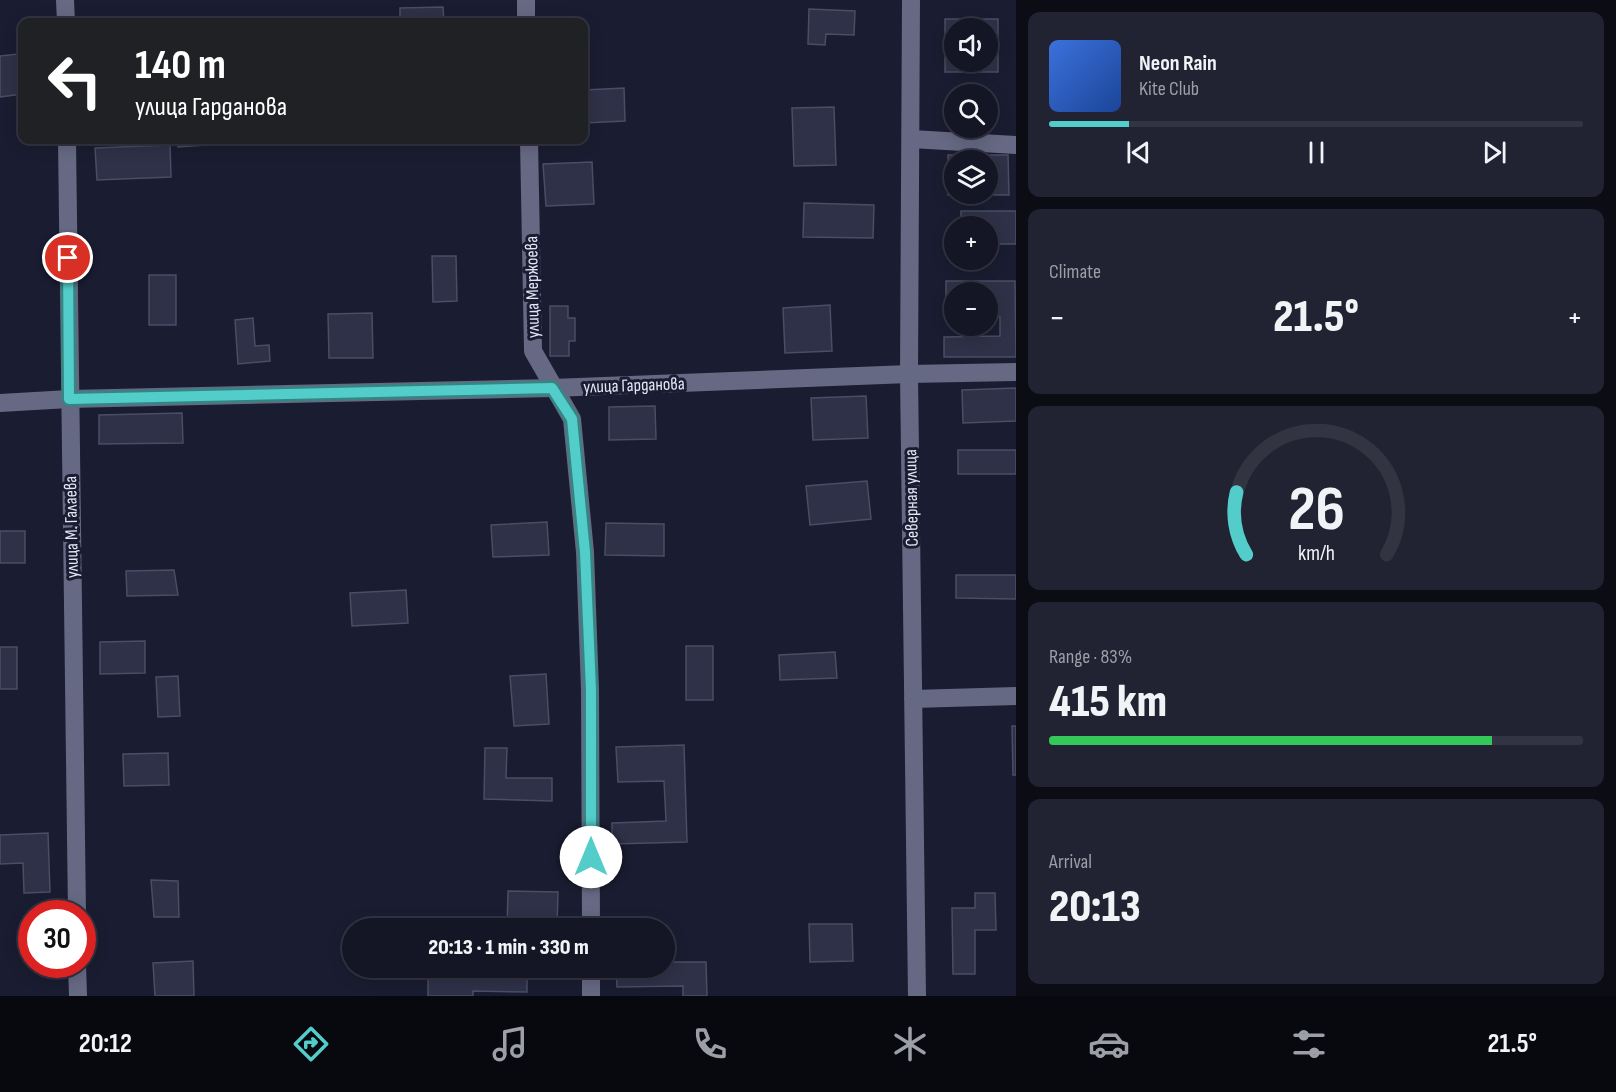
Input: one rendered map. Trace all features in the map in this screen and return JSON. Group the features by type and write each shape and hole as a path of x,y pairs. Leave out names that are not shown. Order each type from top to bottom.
{"street":[{"path":"65,0 66,18"},
{"path":"526,0 526,18"},
{"name":"Северная улица","path":"911,0 909,374 917,996"},
{"path":"911,139 1016,145"},
{"name":"улица М. Галаева","path":"67,144 76,900"},
{"name":"улица Мержоева","path":"529,144 533,351 552,388 572,419 585,552 591,690 591,918"},
{"name":"улица Гарданова","path":"0,403 69,399 552,388 1016,372"},
{"path":"913,699 1016,696"},
{"path":"77,978 78,996"},
{"path":"591,978 591,996"}],"building":[{"path":"443,7 444,18 400,18 400,8"},
{"path":"809,9 855,11 854,35 826,34 825,45 808,44"},
{"path":"18,54 18,95 0,97 0,56"},
{"path":"624,88 625,121 588,123 588,90"},
{"path":"834,107 836,165 794,166 792,108"},
{"path":"178,144 222,144 178,147"},
{"path":"170,145 171,177 97,180 95,148"},
{"path":"998,155 1008,155 1009,195 998,195"},
{"path":"592,162 594,204 546,206 543,164"},
{"path":"804,203 874,205 873,238 803,237"},
{"path":"961,211 1016,211 1016,244 998,244 998,216 961,216"},
{"path":"432,256 456,256 457,301 433,302"},
{"path":"149,275 176,275 176,325 149,325"},
{"path":"1015,281 1016,357 944,357 944,337 1000,336 998,282 946,282"},
{"path":"830,305 832,351 785,353 783,308"},
{"path":"550,306 568,306 568,318 575,318 575,341 569,341 569,356 550,356"},
{"path":"372,313 373,358 329,358 328,314"},
{"path":"253,318 255,346 269,345 270,361 238,364 235,320"},
{"path":"1016,388 1016,421 963,423 962,390"},
{"path":"866,396 868,438 813,440 811,398"},
{"path":"655,406 656,439 609,440 609,407"},
{"path":"182,413 183,443 99,444 99,415"},
{"path":"958,450 1016,450 1016,474 958,474"},
{"path":"867,481 871,519 810,525 806,486"},
{"path":"547,522 549,555 493,557 491,525"},
{"path":"606,523 664,524 664,556 605,555"},
{"path":"0,531 25,531 25,563 0,563"},
{"path":"174,570 178,595 127,596 126,571"},
{"path":"956,575 1016,575 1016,599 956,598"},
{"path":"406,590 408,623 352,626 350,593"},
{"path":"145,641 145,673 100,674 100,642"},
{"path":"686,646 713,646 713,700 686,700"},
{"path":"0,647 17,647 17,689 0,689"},
{"path":"835,652 837,678 780,680 779,655"},
{"path":"546,674 549,724 514,726 510,676"},
{"path":"178,676 180,716 158,717 156,677"},
{"path":"1012,726 1016,726 1016,775 1013,775"},
{"path":"684,745 687,842 612,844 612,823 666,821 664,781 618,782 616,747"},
{"path":"485,748 507,748 506,778 552,778 552,801 484,799"},
{"path":"168,753 169,785 124,786 123,754"},
{"path":"48,833 50,892 24,893 23,863 0,864 0,835"},
{"path":"151,880 178,881 179,917 154,917"},
{"path":"508,891 558,892 557,918 507,918"},
{"path":"975,893 995,893 996,930 975,930 975,974 953,974 952,908 975,908"},
{"path":"809,924 852,924 853,961 810,962"},
{"path":"193,961 194,996 155,996 153,963"},
{"path":"675,962 706,962 707,996 683,996 683,986 617,987 617,978 675,978"},
{"path":"428,978 527,978 527,992 473,991 473,996 428,996"}],"route":[{"path":"68,258 69,399 552,388 572,419 585,552 591,690 591,857"}]}
